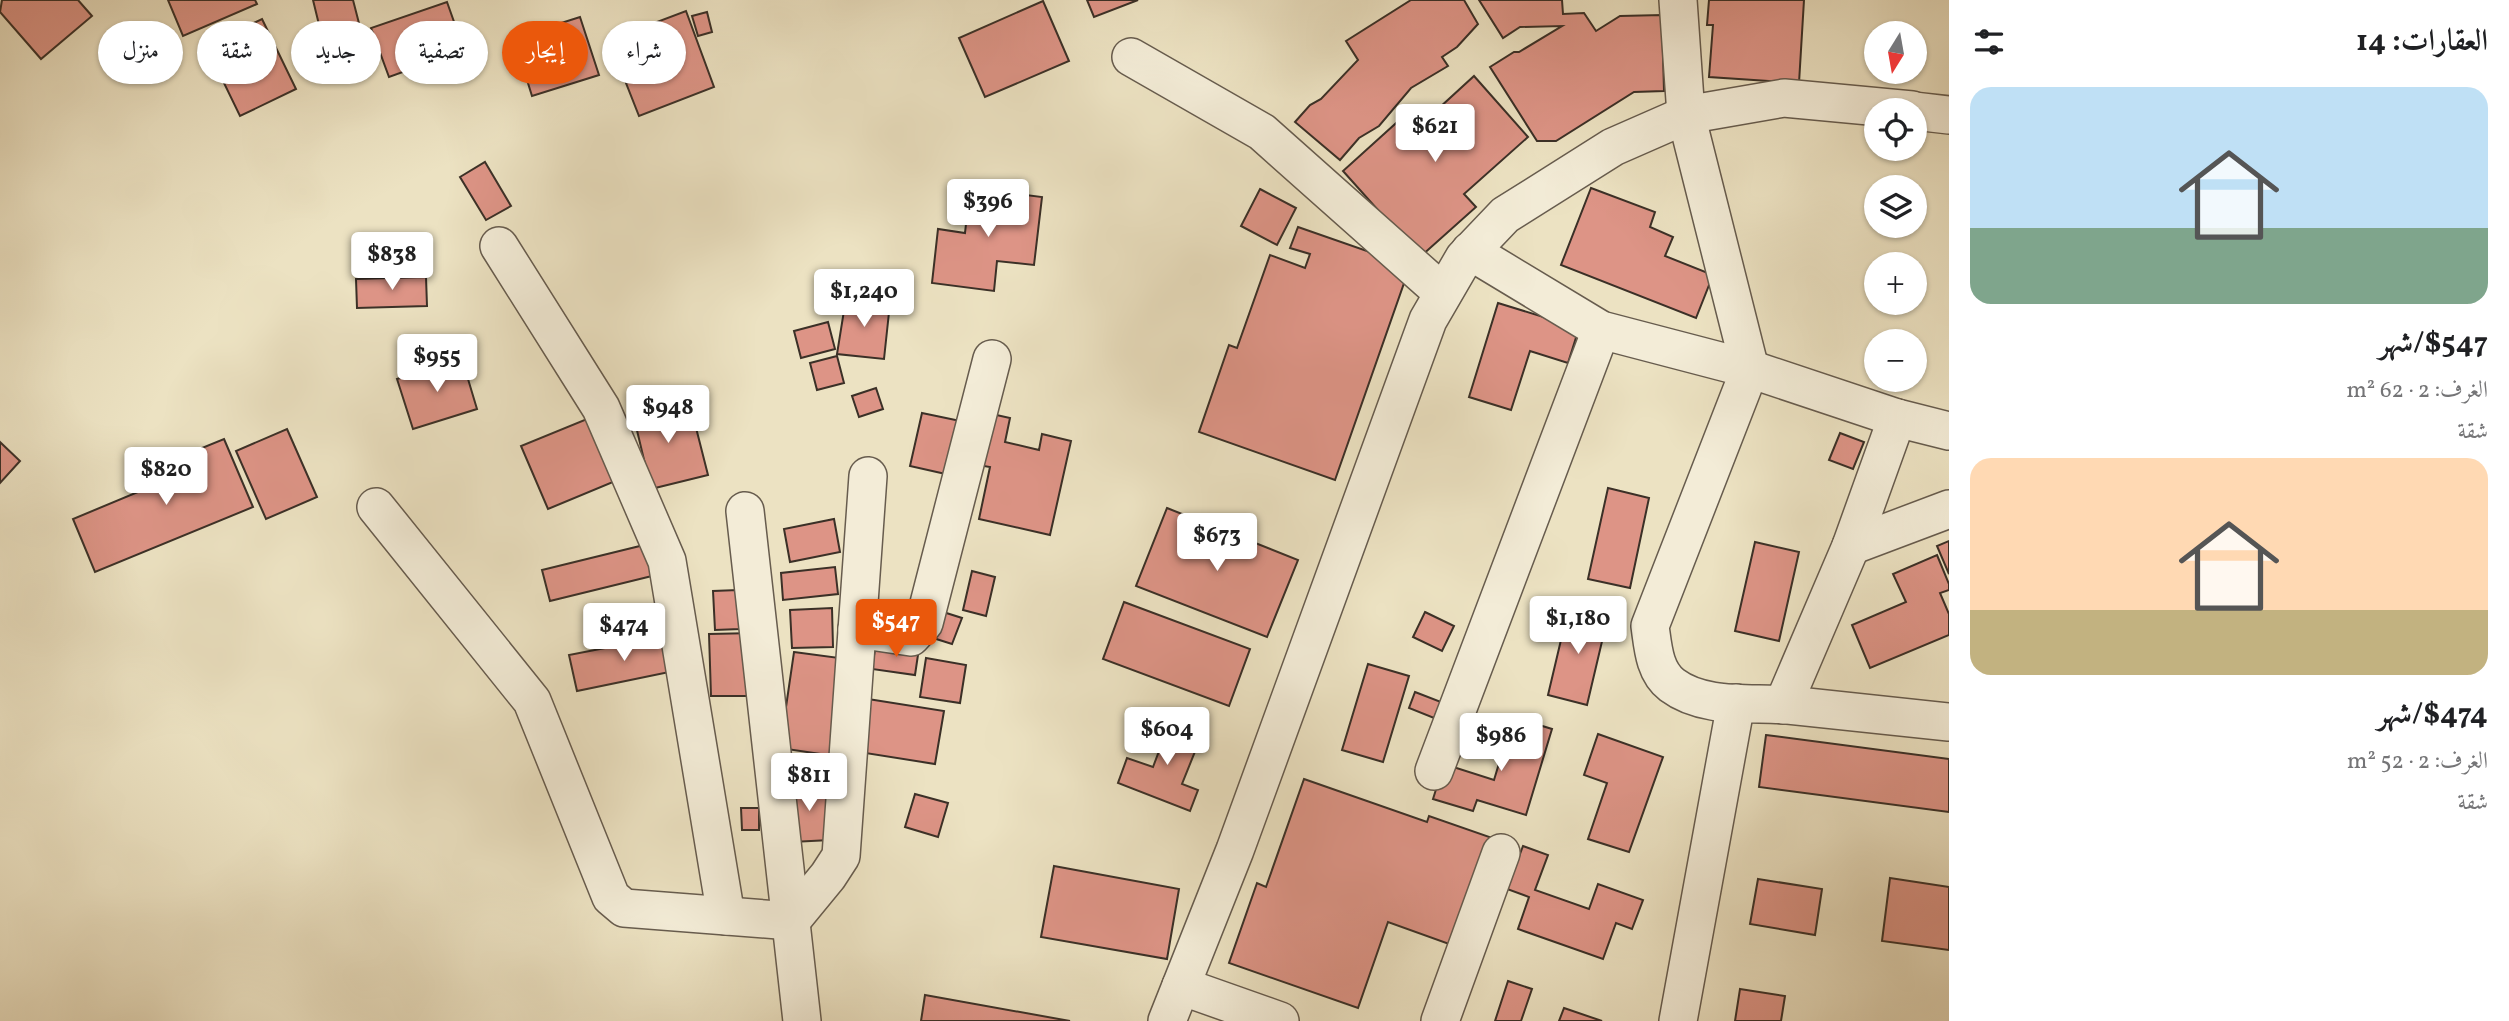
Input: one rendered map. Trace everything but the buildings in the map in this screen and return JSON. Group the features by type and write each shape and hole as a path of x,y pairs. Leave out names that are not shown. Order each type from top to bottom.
{"street":[{"path":"1678,0 1686,115 1750,369 1650,626 1654,659 1670,684 1692,696 1735,704 1783,705 1949,722"},
{"path":"1131,57 1262,132 1443,293"},
{"path":"1167,1021 1235,850 1428,320 1464,258 1505,215 1602,153 1686,115 1784,98 1864,105"},
{"path":"1927,112 1949,115"},
{"path":"499,246 601,408 667,561 726,916"},
{"path":"1470,251 1601,330 1750,369 1897,418 1949,431"},
{"path":"1434,771 1601,330"},
{"path":"857,629 911,638 924,624 992,359"},
{"path":"1783,705 1851,546 1897,418"},
{"path":"791,921 841,856 868,476"},
{"path":"376,507 532,701 611,897 624,908 791,921"},
{"path":"1851,546 1949,509"},
{"path":"745,511 803,1021"},
{"path":"1678,1021 1735,704"},
{"path":"1440,1021 1501,853"},
{"path":"1181,986 1280,1021"}]}
